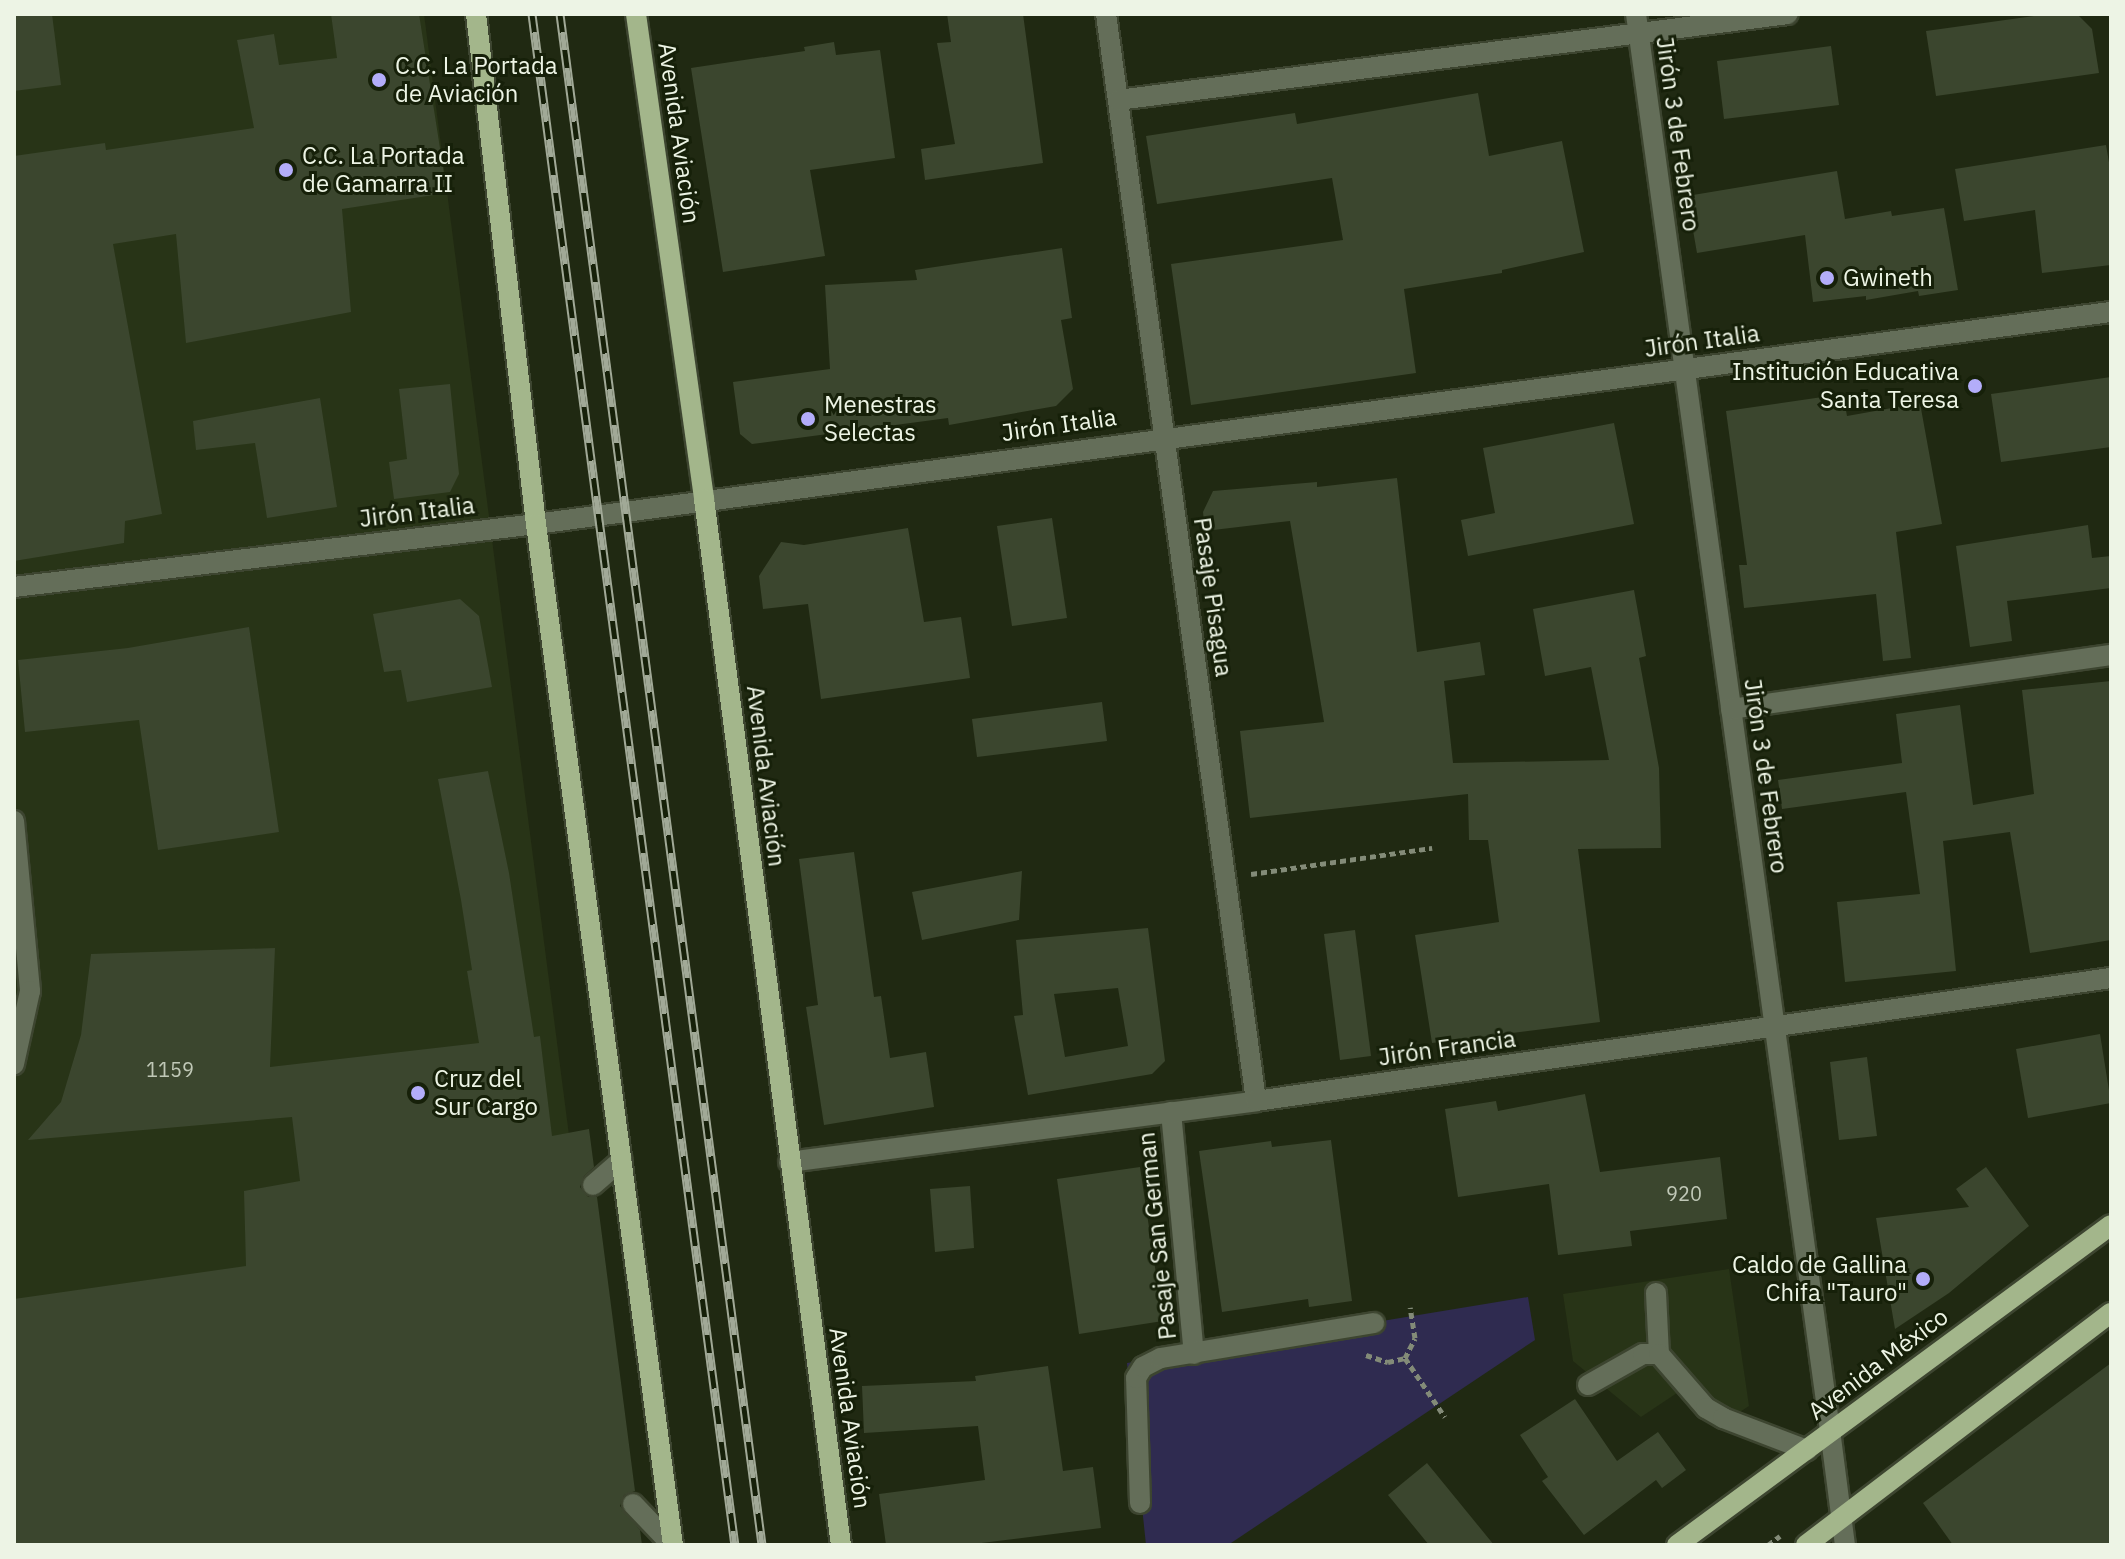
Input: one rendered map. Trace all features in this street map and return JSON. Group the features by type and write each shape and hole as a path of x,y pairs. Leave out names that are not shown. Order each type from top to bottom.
{"main road":[{"path":"476,14 536,524 673,1545"},
{"name":"Avenida Aviación","path":"636,14 704,499 841,1545"},
{"name":"Avenida México","path":"1677,1545 2111,1225"},
{"path":"1806,1545 2111,1313"}],"street":[{"name":"Pasaje Pisagua","path":"1106,14 1256,1101"},
{"path":"1118,100 1637,24 1788,14"},
{"name":"Jirón 3 de Febrero","path":"1637,24 1845,1545"},
{"name":"Jirón Italia","path":"14,587 536,524 1164,437 2111,312"},
{"path":"1731,709 2111,655"},
{"path":"14,821 30,991 14,1064"},
{"name":"Jirón Francia","path":"789,1162 1256,1101 2111,978"},
{"name":"Pasaje San German","path":"1171,1112 1194,1354"},
{"path":"593,1185 622,1160"},
{"path":"1656,1293 1659,1354 1714,1413 1807,1450"},
{"path":"1140,1503 1136,1378 1151,1361 1374,1323"},
{"path":"1588,1385 1643,1354 1659,1354"},
{"path":"633,1504 673,1545"}],"path":[{"path":"1225,878 1432,848"},
{"path":"1405,1358 1445,1417"}],"shaded area":[{"path":"14,14 424,14 622,1545 14,1545"},
{"path":"1729,1269 1749,1406 1732,1417 1686,1387 1641,1417 1573,1361 1563,1294"},
{"path":"1528,1297 1535,1340 1228,1545 1146,1545 1127,1363"}],"building":[{"path":"14,14 52,14 61,85 14,91"},
{"path":"331,14 419,14 447,193 342,209 351,312 186,343 176,234 113,244 162,514 125,521 124,543 14,561 14,156 105,143 106,150 254,128 237,40 274,34 279,65 337,58"},
{"path":"947,14 1023,14 1043,163 925,180 921,149 955,144 937,43 951,42"},
{"path":"2048,14 2077,14 2092,29 2099,73 1936,96 1926,31"},
{"path":"834,42 836,55 880,50 895,158 810,170 825,256 723,272 691,68 805,51 804,47"},
{"path":"1831,46 1839,105 1724,119 1717,61"},
{"path":"1478,93 1489,156 1562,141 1584,252 1502,270 1502,273 1404,289 1416,373 1191,405 1171,264 1343,240 1332,178 1157,204 1146,136 1295,113 1297,124"},
{"path":"2106,145 2111,174 2111,265 2042,273 2035,210 1964,221 1955,169"},
{"path":"1837,171 1845,219 1891,211 1892,216 1944,208 1958,290 1919,296 1918,291 1866,300 1866,296 1813,302 1805,235 1697,253 1687,196"},
{"path":"1062,248 1072,318 1061,320 1073,389 1056,406 949,425 948,418 752,444 740,434 733,382 830,369 825,285 917,280 915,270"},
{"path":"2111,377 2111,447 2001,462 1991,394"},
{"path":"450,384 459,474 450,492 394,499 389,462 407,459 399,389"},
{"path":"1843,394 1847,416 1920,403 1942,524 1896,532 1911,658 1883,661 1876,594 1744,608 1739,565 1747,565 1726,411"},
{"path":"320,398 337,507 267,518 255,443 196,450 193,421"},
{"path":"1614,423 1634,524 1468,556 1461,520 1495,513 1483,448"},
{"path":"1397,478 1417,652 1480,642 1485,675 1444,681 1453,763 1609,760 1591,667 1545,676 1533,609 1634,590 1646,656 1639,658 1659,768 1661,848 1578,849 1600,1022 1432,1043 1415,935 1499,922 1488,840 1469,840 1468,794 1250,818 1240,731 1324,722 1290,521 1205,531 1203,512 1213,491 1317,482 1317,487"},
{"path":"1052,518 1067,618 1012,626 997,526"},
{"path":"2088,525 2092,558 2111,556 2111,588 2007,601 2012,641 1970,647 1956,546"},
{"path":"908,528 924,622 961,617 970,678 821,699 808,604 763,609 759,576 781,542 804,545"},
{"path":"460,599 479,616 492,687 407,702 401,670 384,672 373,614"},
{"path":"249,627 279,832 158,850 139,720 25,732 18,660 128,648"},
{"path":"2111,681 2111,940 2030,953 2010,832 1943,841 1956,971 1845,982 1837,902 1920,894 1906,792 1782,809 1778,780 1902,763 1896,714 1960,705 1973,805 2034,794 2022,690"},
{"path":"1102,702 1107,741 977,757 972,719"},
{"path":"488,771 509,873 534,1037 540,1036 552,1136 589,1129 594,1167 584,1176 580,1187 588,1197 597,1197 635,1491 624,1495 620,1506 640,1530 642,1545 14,1545 14,1299 246,1266 244,1191 300,1181 292,1117 28,1140 61,1102 81,1035 91,954 275,948 270,1067 479,1043 467,971 472,970 438,779"},
{"path":"854,852 874,997 881,996 890,1058 926,1052 934,1107 824,1125 806,1007 818,1005 799,859"},
{"path":"1022,871 1019,920 922,940 912,892"},
{"path":"1148,928 1165,1061 1152,1074 1028,1095 1014,1016 1023,1015 1016,940","holes":["1118,988 1128,1046 1065,1057 1054,994"]},
{"path":"1355,930 1371,1056 1340,1060 1324,934"},
{"path":"2100,1034 2111,1103 2028,1118 2016,1049"},
{"path":"1867,1057 1877,1136 1839,1140 1830,1062"},
{"path":"1585,1094 1600,1172 1720,1157 1727,1219 1630,1231 1632,1246 1558,1255 1549,1184 1458,1197 1445,1109 1496,1101 1498,1111"},
{"path":"1331,1140 1352,1301 1309,1307 1308,1299 1222,1312 1199,1151 1271,1141 1272,1147"},
{"path":"1140,1167 1163,1321 1079,1334 1057,1179"},
{"path":"1986,1167 2029,1226 1949,1293 1895,1329 1876,1218 1969,1207 1956,1189"},
{"path":"970,1186 974,1248 935,1252 930,1189"},
{"path":"2111,1363 2111,1545 1953,1545 1923,1503"},
{"path":"1048,1366 1063,1471 1093,1467 1101,1528 965,1545 886,1545 879,1494 985,1480 978,1426 864,1433 862,1386 976,1381 975,1376"},
{"path":"1575,1399 1617,1461 1658,1432 1686,1470 1662,1488 1656,1480 1584,1535 1542,1481 1548,1477 1520,1435"},
{"path":"1427,1463 1494,1545 1429,1545 1388,1495"}],"railway":[{"path":"532,14 735,1545"},
{"path":"560,14 762,1545"}],"place":[{"name":"C.C. La Portada de Aviación","path":"379,80"},
{"name":"C.C. La Portada de Gamarra II","path":"286,170"},
{"name":"Gwineth","path":"1827,278"},
{"name":"Institución Educativa Santa Teresa","path":"1975,386"},
{"name":"Menestras Selectas","path":"808,419"},
{"name":"Cruz del Sur Cargo","path":"418,1093"},
{"name":"Caldo de Gallina Chifa \"Tauro\"","path":"1923,1279"}]}
